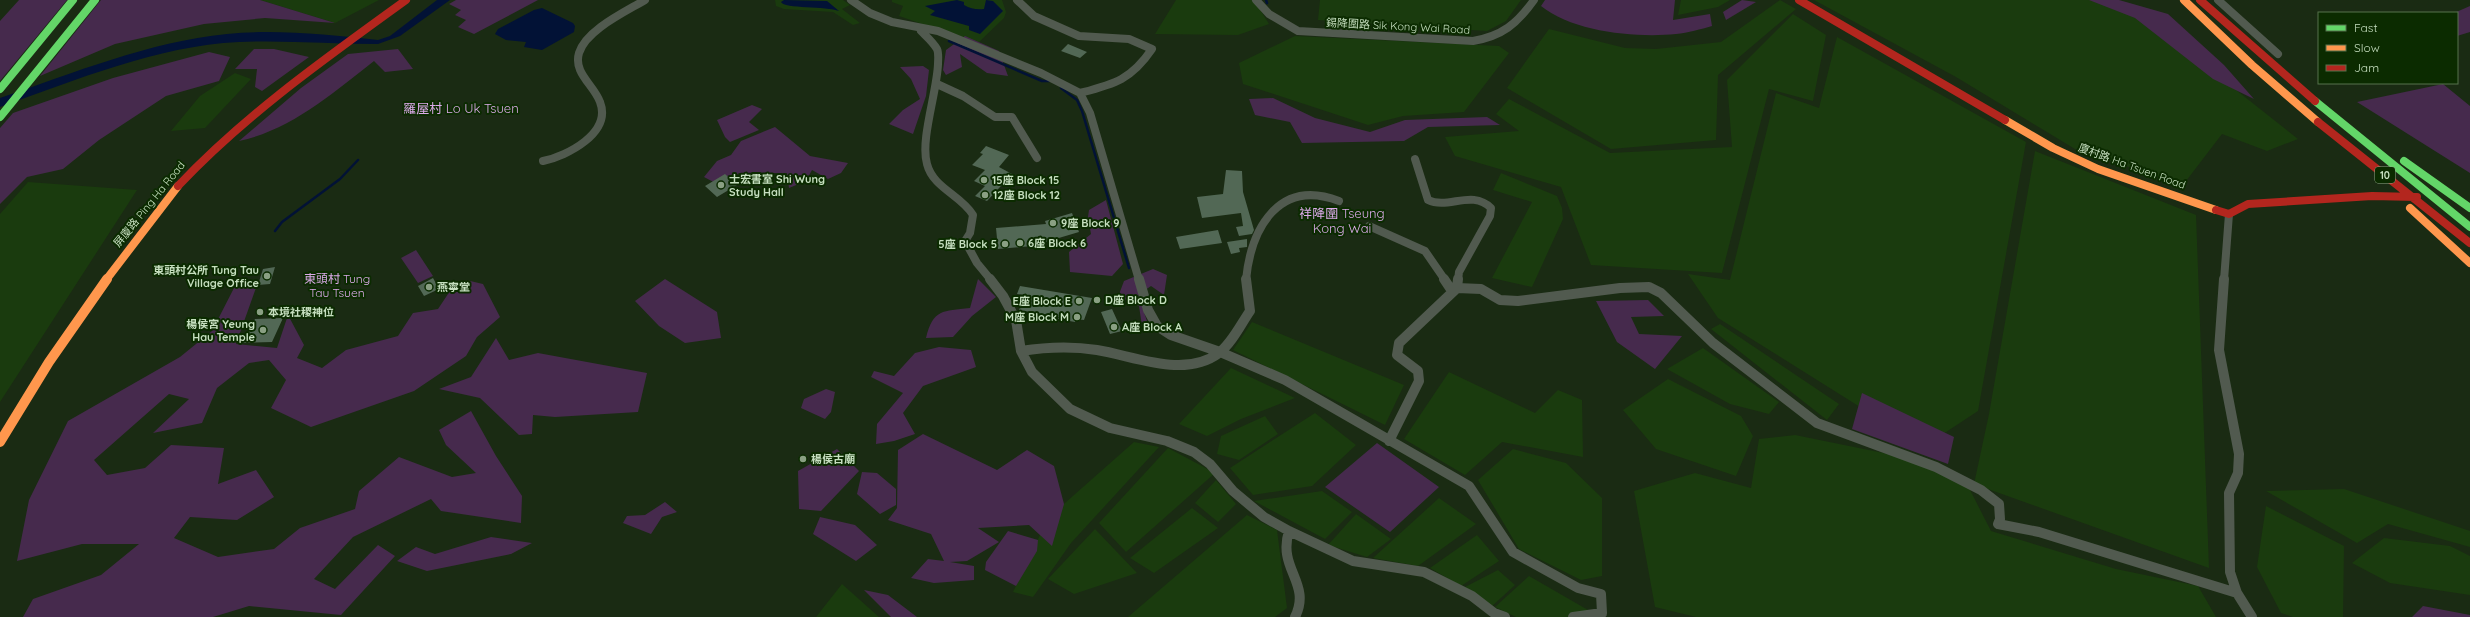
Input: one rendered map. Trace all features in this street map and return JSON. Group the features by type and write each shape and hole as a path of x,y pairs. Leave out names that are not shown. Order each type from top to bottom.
{"main road":[{"path":"2,86 74,0"},
{"path":"0,117 95,0"},
{"name":"屏廈路 Ping Ha Road","path":"0,442 27,394 60,345 137,236 174,189 209,152 244,121 354,36 406,0"},
{"name":"廈村路 Ha Tsuen Road","path":"1799,0 2052,148 2098,169 2229,214"},
{"name":"10","path":"2184,0 2226,41 2300,107 2470,243"},
{"name":"10","path":"2200,0 2245,42 2316,102 2470,227"},
{"path":"2316,102 2470,208"},
{"path":"2300,107 2470,264"},
{"path":"2229,214 2248,204 2372,196 2422,197 2470,235"}],"street":[{"path":"543,161 555,160 580,146 593,132 602,116 600,101 578,66 579,53 584,44 599,29 645,0"},
{"path":"851,0 878,16 921,31 938,31 1041,73 1080,93 1090,113 1152,320 1157,326 1171,335 1220,352 1310,393 1389,441 1469,486 1513,552 1578,588 1601,594 1602,613 1573,617"},
{"path":"1017,0 1034,16 1079,36 1129,40 1152,49 1138,70 1128,78 1114,84 1080,93"},
{"name":"錫降圍路 Sik Kong Wai Road","path":"1256,0 1268,14 1288,27 1302,32 1473,40 1495,37 1511,29 1534,0"},
{"path":"2218,0 2278,54"},
{"path":"921,31 932,41 938,52 937,84 926,139 926,163 932,178 967,205 973,215 970,233 965,241 977,263 1003,296 1016,320 1021,351 1032,372 1070,409 1110,428 1167,442 1194,452 1210,464 1233,491 1264,517 1289,531 1352,561 1424,572 1472,596 1494,613 1506,617"},
{"path":"937,84 963,96 995,117 1012,117 1037,158"},
{"path":"1389,441 1419,381 1418,371 1397,355 1396,350 1399,343 1455,289 1459,272 1490,216 1491,208 1480,201 1467,199 1436,204 1431,202 1428,200 1415,159"},
{"path":"1021,351 1050,347 1097,350 1184,364 1208,359 1220,352 1250,311 1251,307 1246,296 1246,281 1262,223 1277,209 1304,195 1327,196 1339,201"},
{"path":"2229,214 2219,350 2239,454 2238,473 2229,493 2230,572 2237,593 2252,617"},
{"path":"1369,226 1425,251 1455,289"},
{"path":"1455,289 1481,289 1500,300 1518,301 1620,288 1643,287 1656,289 1712,343 1784,395 1804,415 1817,423 1929,464 1988,495 1998,504 2000,519 1998,524 2039,532 2237,593"},
{"path":"1289,531 1285,546 1301,595 1300,610 1295,617"}],"shaded area":[{"path":"19,0 67,0 0,81 0,21"},
{"path":"101,0 260,0 335,23 265,18 204,24 115,44 40,76"},
{"path":"260,0 379,0 335,23"},
{"path":"456,0 538,0 474,34 458,27 466,20 455,15 461,10 449,4"},
{"path":"775,0 843,0 850,5 842,9 860,23 853,25 833,12 784,9 776,6"},
{"path":"892,0 1002,0 1006,12 1004,18 978,43 899,16 903,6 892,2"},
{"path":"1176,0 1254,0 1269,24 1238,35 1155,34"},
{"path":"1320,0 1521,0 1506,21 1487,31 1318,20"},
{"path":"1545,0 1675,0 1673,20 1710,14 1712,26 1676,34 1624,34 1570,22 1554,15 1541,6"},
{"path":"1681,0 1730,0 1718,7 1678,15"},
{"path":"1742,0 1756,2 1726,20 1723,12"},
{"path":"1780,0 1796,9 1718,75 1716,140 1611,149 1507,88 1549,29 1625,48 1656,49 1721,42"},
{"path":"1814,0 2097,0 2146,19 2298,139 2267,151 2222,134 2183,185 2075,149 1956,77"},
{"path":"2089,0 2119,0 2168,14 2224,65 2254,99 2213,79 2135,18"},
{"path":"2470,6 2470,32 2458,36 2458,12 2456,12"},
{"path":"1793,14 1826,35 1813,101 1769,89 1722,273 1591,265 1561,187 1455,156 1445,137 1519,131 1496,114 1509,99 1610,153 1732,147 1727,80"},
{"path":"965,36 999,51 1008,76 987,73 960,54 962,67 946,75 943,70 946,50"},
{"path":"1295,36 1499,46 1509,53 1464,112 1403,116 1368,125 1243,84 1239,63"},
{"path":"1837,37 2026,142 1978,411 1940,436 1868,412 1718,318 1688,274 1730,280 1776,93 1819,108"},
{"path":"254,49 274,49 309,57 262,91 255,87 257,69 235,69"},
{"path":"398,49 413,69 385,72 374,61 311,109 258,136 239,141 301,88 348,54"},
{"path":"209,52 230,57 219,81 166,96 99,140 63,169 27,177 0,204 0,128 13,113 113,78"},
{"path":"923,66 929,70 926,96 913,134 889,124 903,110 920,99 911,79 900,67"},
{"path":"235,73 251,79 205,128 171,131 200,96"},
{"path":"2443,84 2470,106 2470,173 2357,102"},
{"path":"1273,98 1315,118 1370,132 1405,120 1487,117 1500,125 1428,127 1404,141 1302,143 1290,122 1255,115 1249,99"},
{"path":"752,105 762,109 749,122 759,130 730,142 725,137 717,120"},
{"path":"775,127 810,156 848,163 841,173 828,179 812,170 806,181 789,188 787,173 739,173 721,186 704,177 717,161 731,155 741,141"},
{"path":"2035,151 2196,215 2209,568 1974,484 1989,414"},
{"path":"1501,173 1557,196 1562,208 1563,219 1532,287 1492,278 1532,202 1493,190"},
{"path":"28,182 137,190 0,402 0,214"},
{"path":"1106,200 1123,264 1112,276 1070,272 1069,252 1091,234 1088,217 1089,210"},
{"path":"416,250 433,276 418,283 401,258"},
{"path":"1153,269 1167,275 1164,295 1151,286 1138,295 1148,324 1142,326 1139,306 1118,297 1124,281"},
{"path":"665,279 717,312 721,338 685,343 659,326 635,301"},
{"path":"978,279 996,297 972,316 953,337 926,338 932,322 940,313 970,308"},
{"path":"466,280 483,284 500,317 477,337 466,356 414,391 311,427 271,408 286,380 269,360 249,363 217,388 202,423 153,433 189,399 169,394 94,460 107,475 145,468 171,445 224,448 218,484 256,470 274,497 237,520 190,517 174,538 218,557 274,549 300,528 355,509 359,491 399,457 452,477 476,473 446,445 439,430 471,411 496,456 522,496 521,523 441,511 431,499 353,537 314,579 335,589 378,545 395,556 341,615 249,606 213,617 23,617 33,599 101,575 139,544 82,544 17,561 29,500 68,421 180,357 212,331 234,288 257,285 236,344 277,348 288,315 304,345 297,358 322,368 346,350 398,336 413,313 438,309 454,285"},
{"path":"1648,300 1664,316 1631,317 1639,334 1682,336 1655,369 1617,342 1596,301"},
{"path":"1252,322 1404,385 1385,425 1233,350"},
{"path":"1720,324 1839,404 1827,420 1711,329"},
{"path":"496,338 509,360 538,353 647,373 638,412 555,417 533,415 532,434 519,435 480,398 439,389 471,377"},
{"path":"939,347 971,350 976,367 923,386 903,413 915,434 894,441 876,444 877,424 903,393 871,377 874,371 894,376 915,353"},
{"path":"1703,348 1779,402 1769,414 1730,404 1667,369"},
{"path":"1231,368 1295,398 1241,419 1207,436 1179,424"},
{"path":"1449,372 1535,413 1558,390 1582,400 1583,457 1502,442 1465,475 1404,439"},
{"path":"1668,379 1741,416 1753,436 1736,476 1656,449 1623,410"},
{"path":"826,389 835,392 831,412 825,419 801,408 804,399"},
{"path":"1862,393 1954,437 1948,464 1852,429"},
{"path":"1315,413 1356,445 1312,486 1253,495 1230,468"},
{"path":"1265,416 1278,434 1239,460 1217,454 1221,436"},
{"path":"923,434 997,470 1027,450 1054,466 1064,504 1052,546 1029,525 978,528 999,542 967,561 950,562 974,566 974,580 934,583 911,578 928,559 944,561 931,534 888,520 897,508 898,450"},
{"path":"1795,435 1908,458 1968,486 1991,531 2116,569 2198,586 2216,617 1696,617 1655,607 1634,491 1695,473 1751,488 1759,439"},
{"path":"1134,442 1159,447 1071,543 1033,597 1013,592 1048,518"},
{"path":"1377,443 1439,487 1390,532 1325,487"},
{"path":"1168,448 1215,473 1126,552 1099,523"},
{"path":"837,449 859,471 821,511 799,509 798,471"},
{"path":"1513,449 1566,463 1602,498 1602,576 1581,580 1519,549 1478,480"},
{"path":"862,472 877,473 896,489 896,505 880,514 857,494"},
{"path":"1216,480 1236,504 1218,522 1195,503"},
{"path":"2344,489 2470,531 2470,547 2388,524 2357,543 2266,491"},
{"path":"1322,491 1352,512 1325,539 1254,501"},
{"path":"1439,498 1476,524 1418,566 1373,558"},
{"path":"665,502 677,512 662,517 651,534 623,523 627,516 645,515"},
{"path":"2266,506 2344,546 2343,617 2293,617 2281,613 2257,567"},
{"path":"1192,508 1218,528 1154,573 1130,558"},
{"path":"1356,514 1391,539 1367,557 1328,545"},
{"path":"1247,515 1277,530 1287,608 1275,617 1128,617"},
{"path":"820,517 855,525 877,545 856,561 813,534"},
{"path":"1095,529 1137,573 1074,594 1048,579"},
{"path":"1008,531 1038,540 1037,551 1016,586 985,570 986,562"},
{"path":"1477,535 1499,561 1461,586 1430,568"},
{"path":"491,537 532,543 511,554 427,571 397,561 416,547 435,554"},
{"path":"2384,538 2450,546 2470,556 2470,595 2390,583 2352,563"},
{"path":"1498,570 1515,585 1491,607 1465,587"},
{"path":"1529,576 1588,610 1573,617 1516,617 1495,607"},
{"path":"842,584 879,617 816,617"},
{"path":"864,590 888,595 917,617 891,617"},
{"path":"2423,606 2470,615 2470,617 2412,617"}],"water":[{"path":"437,0 450,0 400,36 378,44 239,42 177,50 117,66 0,107 0,98 140,51 198,38 227,34 283,32 378,40 390,36"},
{"path":"784,0 827,1 839,11 825,8 790,6 781,2"},
{"path":"957,0 964,2 964,5 974,9 984,9 986,0 993,1 1003,11 980,34 969,30 969,26 930,15 935,11 925,6"},
{"path":"542,8 573,23 575,26 574,32 542,50 524,47 526,42 506,40 495,34 498,29 534,10"}],"building":[{"path":"1068,44 1087,52 1080,58 1061,51"},
{"path":"986,146 1009,155 999,167 1012,174 987,201 975,196 985,186 974,181 985,170 972,165 983,154 980,153"},
{"path":"1226,170 1242,171 1243,192 1254,230 1252,234 1239,236 1236,227 1243,226 1241,213 1202,218 1197,197 1223,194"},
{"name":"士宏書室 Shi Wung Study Hall","path":"725,174 737,185 717,197 705,186"},
{"path":"1072,213 1079,232 1042,243 1043,245 998,249 996,228 1046,224 1045,221"},
{"path":"1218,230 1222,243 1180,249 1176,237"},
{"path":"1247,239 1247,247 1239,248 1240,252 1231,254 1227,242"},
{"name":"東頭村公所 Tung Tau Village Office","path":"275,267 270,284 258,285 263,269"},
{"name":"燕寧堂","path":"433,278 439,289 424,296 418,286"},
{"path":"1020,286 1092,298 1084,320 1076,319 1075,322 1058,319 1059,317 1019,310 1025,295 1017,294"},
{"path":"1112,309 1122,331 1110,334 1101,312"},
{"name":"楊侯宮 Yeung Hau Temple","path":"283,318 272,342 243,343 255,319"}],"waterway":[{"path":"949,41 1042,81 1049,81"},
{"path":"1061,88 1077,100 1082,111 1129,268"},
{"path":"275,231 282,222 340,179 358,160"}],"traffic: fast":[{"path":"0,89 73,0"},
{"path":"0,117 95,0"},
{"path":"2315,101 2470,227"},
{"path":"2404,161 2470,208"}],"traffic: slow":[{"path":"2184,0 2252,65 2318,122"},
{"path":"2005,120 2053,148 2098,169 2216,210"},
{"path":"0,442 36,382 76,323 139,235 178,186"},
{"path":"2410,208 2470,263"}],"traffic: jam":[{"path":"178,186 203,159 258,110 316,65 406,0"},
{"path":"1799,0 2005,120"},
{"path":"2200,0 2315,101"},
{"path":"2318,122 2470,243"},
{"path":"2216,210 2229,214 2248,204 2372,196 2417,197"}],"place":[{"name":"15座 Block 15","path":"984,180"},
{"name":"士宏書室 Shi Wung Study Hall","path":"721,185"},
{"name":"12座 Block 12","path":"985,195"},
{"name":"9座 Block 9","path":"1053,223"},
{"name":"6座 Block 6","path":"1020,243"},
{"name":"5座 Block 5","path":"1005,244"},
{"name":"東頭村公所 Tung Tau Village Office","path":"267,276"},
{"name":"燕寧堂","path":"429,287"},
{"name":"D座 Block D","path":"1097,300"},
{"name":"E座 Block E","path":"1079,301"},
{"name":"本境社稷神位","path":"260,312"},
{"name":"M座 Block M","path":"1077,317"},
{"name":"A座 Block A","path":"1114,327"},
{"name":"楊侯宮 Yeung Hau Temple","path":"263,330"},
{"name":"楊侯古廟","path":"803,459"}],"district":[{"name":"羅屋村 Lo Uk Tsuen","path":"461,108"},
{"name":"祥降圍 Tseung Kong Wai","path":"1342,220"},
{"name":"東頭村 Tung Tau Tsuen","path":"337,285"}]}
